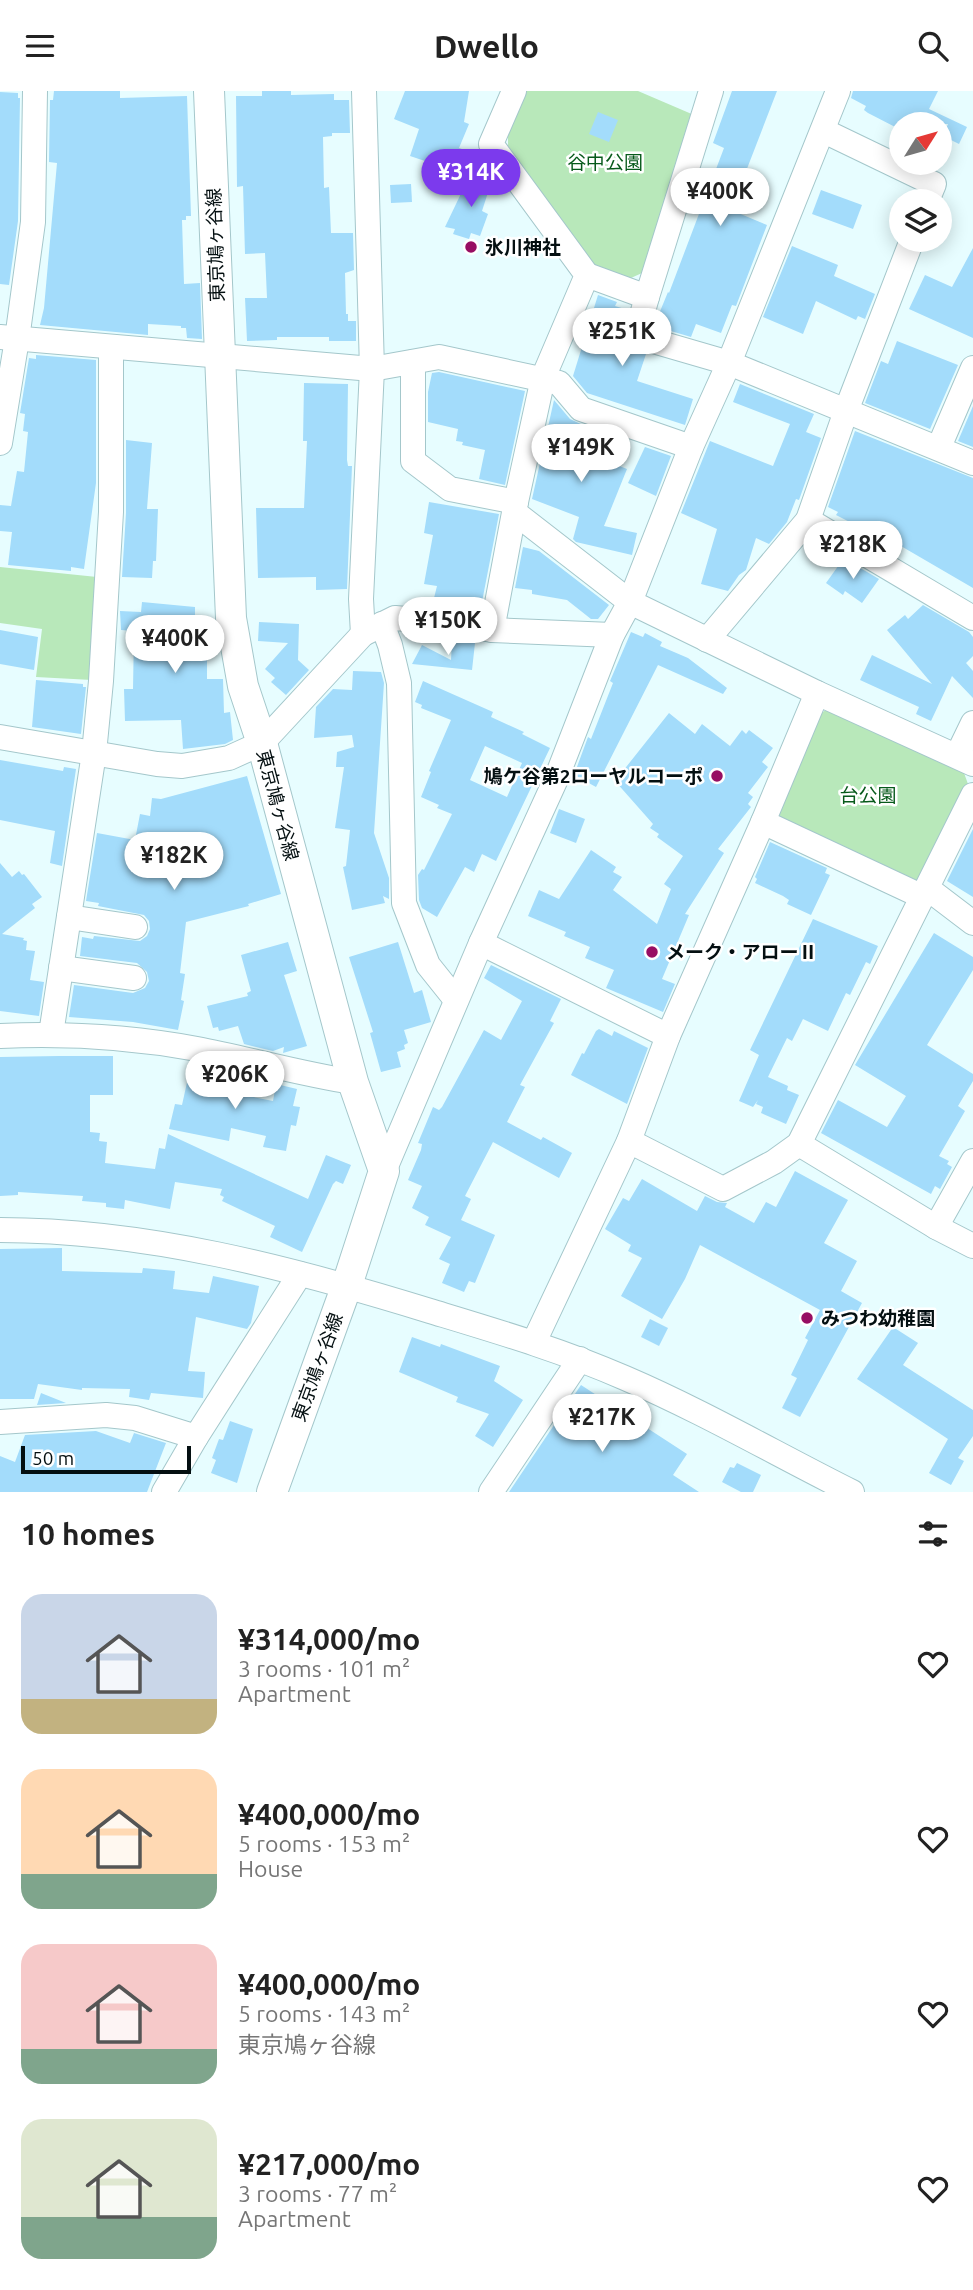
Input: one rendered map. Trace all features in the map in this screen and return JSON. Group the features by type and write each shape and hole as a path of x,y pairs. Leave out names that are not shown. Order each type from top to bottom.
{"main road":[{"name":"東京鳩ヶ谷線","path":"209,91 231,618 243,686 353,1082 384,1171 347,1285 272,1492"}],"street":[{"path":"0,443 9,338 33,222 36,91"},
{"path":"364,91 372,369 361,599 373,629 390,645 398,683 404,903 428,965 456,1000"},
{"path":"514,91 491,144 587,275 647,297"},
{"path":"711,91 636,336 729,363 973,463"},
{"path":"384,1171 481,943 556,779 612,635 630,602 691,447 729,363 824,131 832,94"},
{"path":"824,131 934,184 932,189"},
{"path":"707,639 808,520 846,411 907,252"},
{"path":"492,630 543,378 587,275"},
{"path":"9,338 372,369 439,357 559,383 581,409 691,447"},
{"path":"51,1034 94,753 111,512 111,348"},
{"path":"413,362 413,461 450,489 515,507 630,602 817,693 965,760 973,723"},
{"path":"939,447 973,368"},
{"path":"808,520 973,618"},
{"path":"0,737 182,766 229,758 261,744 373,629 395,618 492,630 612,635"},
{"path":"534,1342 629,1141 667,1036 764,822 817,693"},
{"path":"629,1141 723,1189 774,1162 799,1144 973,795"},
{"path":"764,822 924,892 973,923"},
{"path":"69,917 135,927"},
{"path":"481,943 667,1036"},
{"path":"61,968 134,978"},
{"path":"0,1036 51,1034 123,1039 195,1049 353,1082"},
{"path":"799,1144 936,1227 973,1246"},
{"path":"936,1227 973,1161"},
{"path":"0,1230 72,1233 202,1252 347,1285 534,1342 628,1379 852,1492"},
{"path":"164,1492 300,1274"},
{"path":"492,1492 580,1359"},
{"path":"3,1428 106,1415 135,1418 196,1437"}],"green space":[{"name":"谷中公園","path":"526,91 638,91 694,115 642,273 631,278 592,265 508,146 508,133"},
{"path":"0,567 97,577 92,680 36,677 42,629 0,623"},
{"name":"台公園","path":"827,709 964,773 968,784 920,880 914,883 779,820 776,814 819,715"}],"building":[{"path":"54,91 120,91 120,98 187,96 191,216 182,220 184,284 200,283 202,339 187,338 186,328 181,326 148,324 148,335 40,325 44,308 57,163 49,162 50,100 53,100"},
{"path":"262,91 291,91 291,95 334,94 334,100 349,100 350,133 332,133 332,136 323,137 324,188 329,187 331,233 353,233 354,270 345,273 346,314 348,321 356,321 356,341 329,341 329,337 277,337 277,340 247,341 245,298 267,298 265,253 245,254 243,186 237,187 236,96 262,96"},
{"path":"405,91 469,91 464,122 469,124 459,148 465,150 458,172 410,156 419,129 394,119"},
{"path":"732,91 777,91 731,210 767,225 736,306 732,305 721,333 696,324 691,337 654,326 724,148 713,143"},
{"path":"853,91 938,91 929,109 935,112 889,112 889,124 868,113 864,110 866,106 851,98"},
{"path":"0,92 18,93 20,98 18,221 9,285 0,284"},
{"path":"598,112 618,120 609,142 589,134"},
{"path":"952,120 967,127 959,144 952,140"},
{"path":"493,177 482,211 488,214 480,236 471,233 469,239 453,234 455,229 445,227 468,179"},
{"path":"411,184 412,202 391,203 390,185"},
{"path":"821,190 862,205 853,229 812,214"},
{"path":"792,246 838,265 834,276 875,294 865,319 858,316 856,320 816,301 803,334 763,317"},
{"path":"973,248 973,338 909,309 925,275 952,287"},
{"path":"598,295 617,302 615,306 628,310 622,340 631,350 646,354 637,381 693,399 685,425 587,393 573,376"},
{"path":"897,341 958,365 930,429 865,403 881,361 888,364"},
{"path":"36,355 96,360 96,483 84,569 71,567 71,571 8,565 12,532 0,531 0,505 11,506 17,471 24,472 28,432 23,431 25,414 20,413 29,358 36,359"},
{"path":"439,372 525,391 505,485 479,479 485,450 456,441 458,429 428,422 428,392 432,373"},
{"path":"304,383 348,384 347,460 348,466 352,466 347,589 316,590 316,577 258,578 256,508 304,508 307,441 303,441"},
{"path":"740,384 814,414 806,432 821,438 799,500 796,499 787,522 769,544 756,538 746,570 728,591 701,584 717,529 681,513 710,441 773,466 790,424 733,402"},
{"path":"554,400 570,419 585,426 582,441 591,442 589,454 627,469 604,526 637,533 632,555 576,542 573,539 579,517 532,499"},
{"path":"973,406 973,447 958,441"},
{"path":"855,431 973,478 973,588 882,535 896,555 867,538 871,533 836,515 838,512 828,507"},
{"path":"126,440 152,443 147,509 158,509 156,561 153,561 152,578 122,577 126,513"},
{"path":"645,447 671,456 656,496 628,483"},
{"path":"429,502 499,514 481,607 434,598 437,586 424,584 433,535 424,533"},
{"path":"523,547 539,551 609,605 598,619 591,619 567,600 515,588"},
{"path":"841,562 848,566 850,562 879,579 862,603 845,591 843,595 826,583"},
{"path":"142,602 195,607 195,620 202,620 201,636 205,636 207,679 223,679 224,713 230,712 233,740 225,744 183,749 181,720 125,721 124,689 133,689 134,631 121,630 120,611 141,612"},
{"path":"923,605 973,637 973,656 966,663 973,671 973,698 952,676 931,721 916,714 919,707 860,680 872,655 932,684 887,630 905,615 908,619"},
{"path":"259,622 299,624 298,660 309,670 286,695 271,682 275,678 265,669 288,643 258,641"},
{"path":"0,630 38,637 34,670 0,664"},
{"path":"631,632 643,637 645,633 662,642 660,646 688,658 727,688 723,694 658,665 596,787 574,775 588,737 591,739 613,683 610,681"},
{"path":"452,641 475,643 472,670 412,664 422,645 451,660"},
{"path":"353,671 381,672 384,683 374,833 389,878 389,899 383,896 385,903 352,910 343,867 346,866 350,830 335,828 344,767 336,767 337,752 354,747 352,735 314,738 316,707 333,689 352,690"},
{"path":"36,680 83,684 83,687 86,687 81,734 32,727"},
{"path":"423,681 493,712 491,717 550,748 496,861 482,854 474,872 465,867 437,917 422,908 418,875 424,870 452,814 421,797 451,720 421,708 422,705 415,702","holes":["485,746 522,763 507,797 470,780"]},
{"path":"669,713 695,734 702,724 730,746 742,730 746,734 749,730 773,748 762,762 768,767 748,793 753,797 748,804 751,807 718,849 724,853 685,914 689,915 662,979 675,984 663,1012 606,988 614,970 585,958 590,947 564,936 566,932 528,916 539,890 559,899 591,850 616,867 613,872 622,877 613,890 657,924 671,889 664,884 683,856 657,837 659,834 650,828 653,824 615,781"},
{"path":"0,760 63,771 64,767 76,769 62,866 50,863 55,831 0,820"},
{"path":"247,776 281,894 248,904 249,906 186,922 180,973 185,974 181,1000 184,1001 178,1030 133,1022 69,1017 74,985 133,993 145,988 149,981 147,972 137,963 80,956 82,937 140,941 147,936 150,929 149,921 144,915 86,901 97,833 135,840 140,814 150,816 152,798 161,799"},
{"path":"559,809 585,819 576,843 550,833"},
{"path":"973,829 973,897 947,881"},
{"path":"770,842 827,868 825,873 830,875 811,915 787,904 789,900 783,896 755,883"},
{"path":"0,863 12,877 19,871 24,874 42,897 32,904 35,908 2,934 24,938 23,940 27,941 26,950 35,951 30,980 44,982 39,1016 0,1011"},
{"path":"813,919 878,946 870,964 866,962 850,995 846,993 828,1031 803,1019 792,1041 787,1038 768,1077 788,1086 787,1090 799,1095 786,1124 761,1113 763,1107 756,1104 758,1100 753,1107 739,1101 759,1055 750,1050"},
{"path":"934,933 973,957 973,970 927,1045 973,1074 973,1081 958,1106 965,1111 939,1156 949,1161 947,1164 952,1167 940,1189 935,1186 931,1194 821,1133 838,1100 887,1127 906,1096 855,1065"},
{"path":"288,942 297,971 284,975 307,1046 283,1053 284,1047 273,1051 244,1044 238,1026 219,1031 218,1027 213,1028 207,1006 248,996 247,993 251,991 241,955"},
{"path":"398,942 414,993 422,990 431,1022 404,1030 408,1043 404,1045 405,1049 397,1052 401,1067 381,1072 370,1033 373,1032 349,957"},
{"path":"491,965 561,999 550,1021 554,1023 520,1085 525,1087 507,1122 572,1153 559,1178 493,1142 465,1196 471,1199 461,1220 495,1235 475,1283 469,1281 464,1292 442,1283 450,1264 439,1259 451,1237 425,1225 429,1217 412,1208 422,1186 408,1180 421,1150 422,1144 418,1143 433,1107 439,1110 442,1107 484,1030 501,1040 522,1001 484,978"},
{"path":"599,1029 612,1036 614,1031 648,1048 627,1104 571,1075"},
{"path":"113,1056 113,1095 90,1095 90,1132 100,1133 99,1141 107,1142 105,1163 155,1169 159,1148 165,1149 168,1134 308,1199 326,1155 351,1165 343,1184 336,1181 333,1184 302,1252 270,1237 275,1226 222,1201 222,1189 175,1182 170,1209 125,1200 124,1209 106,1207 106,1203 82,1201 83,1196 18,1192 18,1195 0,1196 0,1057"},
{"path":"200,1073 223,1078 225,1073 242,1077 238,1094 273,1101 276,1084 297,1089 293,1106 300,1107 296,1126 291,1125 286,1151 263,1147 266,1136 231,1128 229,1141 169,1129 175,1104 182,1105 188,1078 199,1081"},
{"path":"795,1171 848,1200 824,1243 857,1261 841,1291 862,1303 800,1417 782,1408 797,1378 791,1375 808,1340 805,1338 820,1310 700,1245 685,1279 662,1319 621,1296 642,1258 628,1251 631,1245 605,1229 623,1198 629,1201 642,1179 697,1211 705,1196 727,1203 725,1207 754,1223 766,1202 776,1207"},
{"path":"62,1248 62,1271 142,1273 143,1268 175,1271 173,1289 209,1293 213,1276 259,1286 251,1323 247,1329 196,1317 188,1371 205,1372 203,1398 151,1393 149,1400 129,1397 130,1389 82,1390 38,1384 34,1399 0,1399 0,1249"},
{"path":"650,1319 668,1328 659,1346 641,1337"},
{"path":"893,1327 918,1343 903,1365 973,1410 973,1436 958,1458 964,1461 951,1485 929,1473 948,1439 857,1379"},
{"path":"412,1337 440,1347 441,1344 500,1366 494,1381 523,1400 493,1447 475,1436 489,1414 456,1402 458,1397 399,1372"},
{"path":"581,1385 687,1454 673,1475 699,1492 509,1492"},
{"path":"41,1393 66,1403 37,1405"},
{"path":"230,1421 253,1429 237,1483 211,1473 216,1460 212,1458"},
{"path":"96,1431 130,1443 134,1433 166,1443 147,1492 0,1492 0,1456 15,1462 25,1435"},
{"path":"737,1463 761,1475 753,1492 741,1492 722,1482 730,1467 734,1468"}],"place":[{"name":"氷川神社","path":"471,247"},
{"name":"鳩ケ谷第2ローヤルコーポ","path":"717,776"},
{"name":"メーク・アローⅡ","path":"652,952"},
{"name":"みつわ幼稚園","path":"807,1318"}]}
